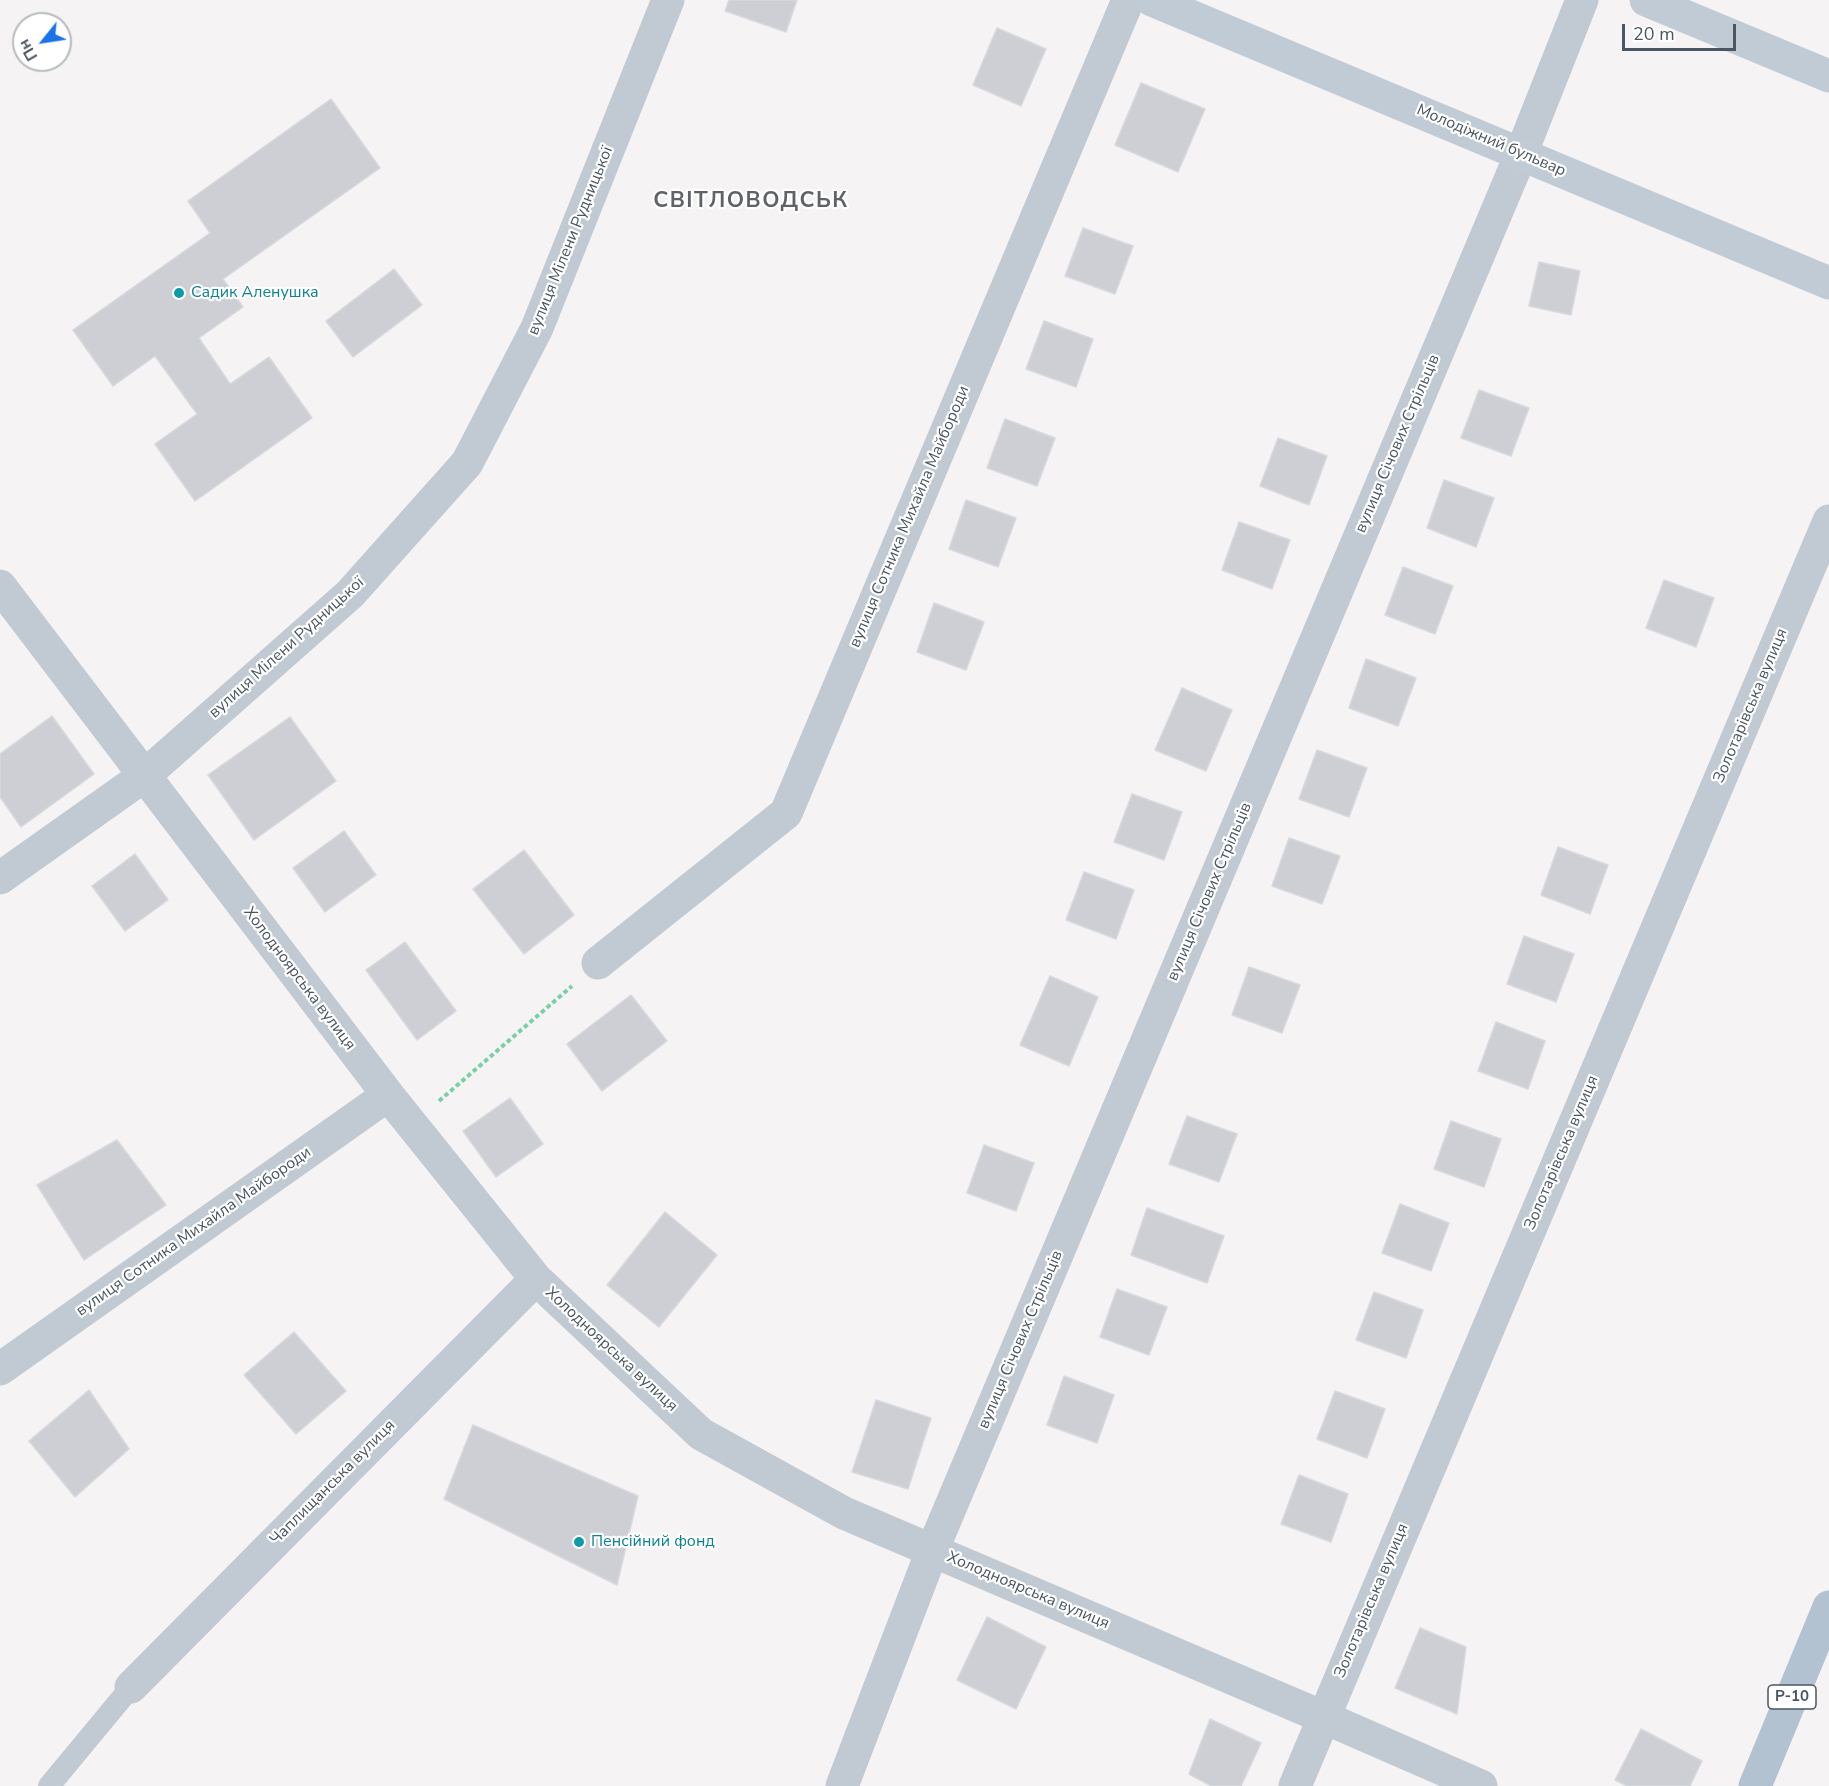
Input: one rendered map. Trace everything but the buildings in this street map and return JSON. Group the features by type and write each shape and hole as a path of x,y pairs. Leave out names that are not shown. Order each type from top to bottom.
{"main road":[{"name":"Молодіжний бульвар","path":"1152,0 1829,283"},
{"path":"1646,0 1829,75"},
{"name":"Р-10","path":"1755,1786 1829,1607"}],"street":[{"name":"вулиця Мілени Рудницької","path":"0,878 144,776 350,594 466,463 537,328 668,0"},
{"name":"вулиця Сотника Михайла Майбороди","path":"598,963 786,813 1128,0"},
{"name":"вулиця Січових Стрільців","path":"842,1786 932,1551 1521,154 1582,0"},
{"name":"Золотарівська вулиця","path":"1294,1786 1829,521"},
{"name":"Холодноярська вулиця","path":"0,586 387,1095 536,1279 701,1434 844,1514 1481,1786"},
{"name":"вулиця Сотника Михайла Майбороди","path":"0,1369 387,1095"},
{"name":"Чаплищанська вулиця","path":"131,1687 536,1279"}],"lane":[{"path":"49,1786 131,1687"}],"path":[{"path":"411,1125 598,963"}],"place":[{"name":"Садик Аленушка","path":"179,293"},
{"name":"Пенсійний фонд","path":"579,1542"}],"district":[{"name":"СВІТЛОВОДСЬК","path":"751,202"}]}
